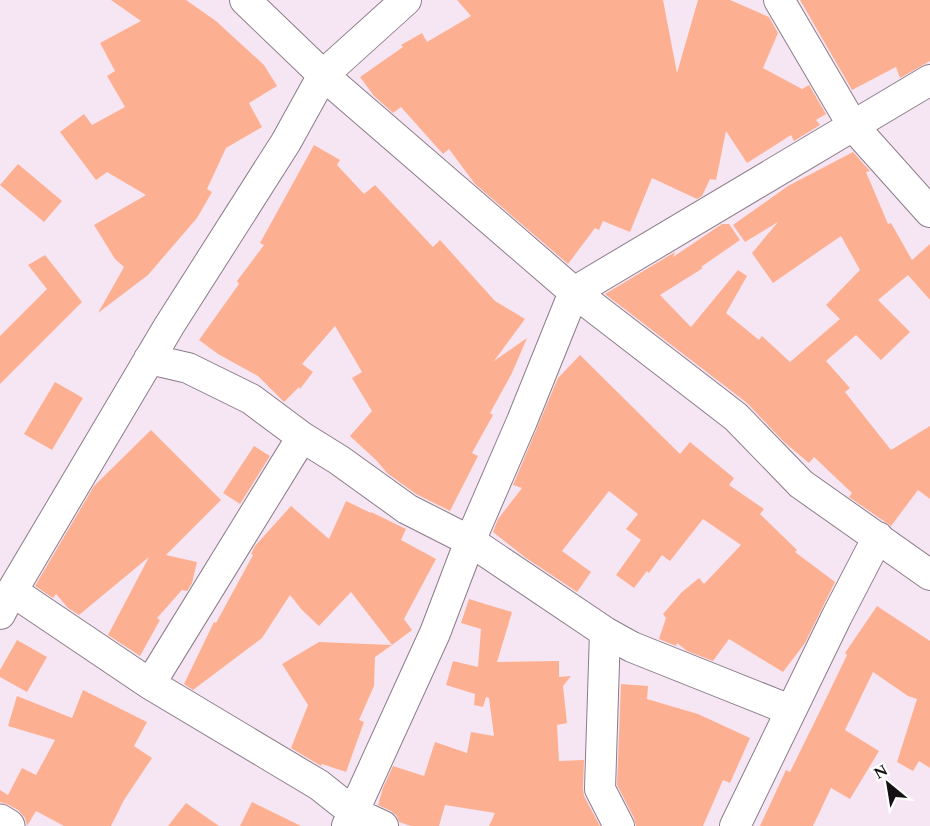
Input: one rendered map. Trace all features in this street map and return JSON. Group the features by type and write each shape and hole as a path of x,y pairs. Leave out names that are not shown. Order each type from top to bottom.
{"main road":[{"path":"0,822 8,826"}],"street":[{"path":"245,0 322,75 574,292 736,417 801,484 930,575"},
{"path":"382,826 350,819 319,784 6,602 169,326 286,142 322,75 406,0"},
{"path":"779,0 853,126 930,212"},
{"path":"350,819 435,633 470,541 574,292 930,80"},
{"path":"149,359 188,368 251,399 407,509 470,541 605,632 632,647 790,710"},
{"path":"150,684 302,437"},
{"path":"735,826 790,710 878,537"},
{"path":"605,632 600,789 619,826"}],"building":[{"path":"111,0 186,0 216,21 264,65 277,86 249,103 262,127 226,148 207,189 212,192 197,218 148,275 98,313 124,267 115,259 94,225 146,195 107,172 96,180 60,132 84,114 92,125 125,107 107,76 115,71 100,43 141,21"},
{"path":"457,0 663,0 677,73 698,0 730,0 769,17 778,33 763,68 802,89 809,85 826,114 816,120 820,125 794,141 791,135 747,163 726,131 716,180 710,179 702,196 697,199 652,178 630,232 603,221 599,230 595,228 568,264 475,184 449,149 443,154 401,107 393,113 374,96 360,77 403,47 401,45 422,33 427,42 471,16"},
{"path":"800,0 930,0 930,61 900,78 896,67 852,90"},
{"path":"314,145 340,160 337,165 364,194 375,185 433,247 440,240 495,301 525,319 494,361 527,338 512,373 490,413 493,415 472,453 478,456 450,511 416,494 387,473 350,436 372,411 352,378 362,372 335,326 302,364 313,372 300,389 299,387 284,402 258,376 218,354 199,340 239,284 237,281 264,245 260,243"},
{"path":"853,152 870,171 866,172 888,224 891,223 912,260 930,244 930,300 908,275 878,300 910,332 881,360 856,335 826,361 850,388 845,392 891,450 930,426 930,499 918,490 891,526 849,497 852,493 814,457 809,463 784,442 747,403 605,294 675,252 673,257 722,224 729,224 740,240 701,267 703,268 660,295 691,327 738,270 747,276 726,313 759,340 762,336 790,362 840,319 826,305 860,270 841,236 773,283 752,253 778,222 745,242 733,225 788,186"},
{"path":"18,164 62,201 44,222 0,185"},
{"path":"45,255 82,302 0,384 0,336 47,289 28,265"},
{"path":"580,355 680,454 690,442 734,478 729,485 764,509 760,514 797,550 795,552 835,582 805,643 783,672 729,639 713,661 687,651 677,643 676,646 659,639 666,618 663,614 682,592 699,578 704,584 741,545 703,519 670,561 662,555 634,588 616,575 641,540 626,529 638,514 609,491 562,551 591,572 577,592 526,558 493,532 498,519 522,488 513,485 558,378"},
{"path":"55,382 83,398 52,450 24,434"},
{"path":"151,430 221,500 166,555 197,562 192,583 187,591 182,590 157,618 160,620 140,656 108,635 149,557 79,615 68,608 56,594 53,598 35,586 94,486"},
{"path":"254,446 270,456 240,504 223,493"},
{"path":"346,501 406,529 401,540 436,559 404,619 412,630 392,645 351,592 319,626 290,595 262,638 193,690 184,684 214,622 216,623 253,555 251,554 255,546 291,506 329,539"},
{"path":"469,599 512,612 497,662 559,661 559,677 571,676 563,686 567,723 557,725 559,761 584,760 584,796 600,826 489,826 495,813 445,805 439,826 411,826 399,822 397,816 391,811 378,805 393,766 424,776 435,742 467,753 471,732 494,736 489,698 486,697 483,707 474,705 475,694 446,685 453,661 478,667 481,629 461,623"},
{"path":"877,606 930,641 930,768 919,761 913,771 897,762 917,699 908,696 873,672 845,730 879,751 850,799 831,788 813,826 760,826 786,770 790,772 821,709 847,655 845,653"},
{"path":"17,640 47,657 27,692 0,677 0,670"},
{"path":"319,642 392,645 375,657 374,686 359,720 364,722 346,772 322,764 321,766 291,748 308,705 282,664"},
{"path":"621,684 648,686 647,699 698,714 750,738 730,783 723,780 703,826 636,826 617,785"},
{"path":"83,690 147,722 134,746 152,758 124,800 111,826 64,826 36,811 27,826 25,818 18,810 0,802 0,790 8,795 22,768 36,775 55,740 8,726 17,696 72,718"},
{"path":"252,802 301,826 240,826"},
{"path":"186,803 219,826 168,826"}]}
